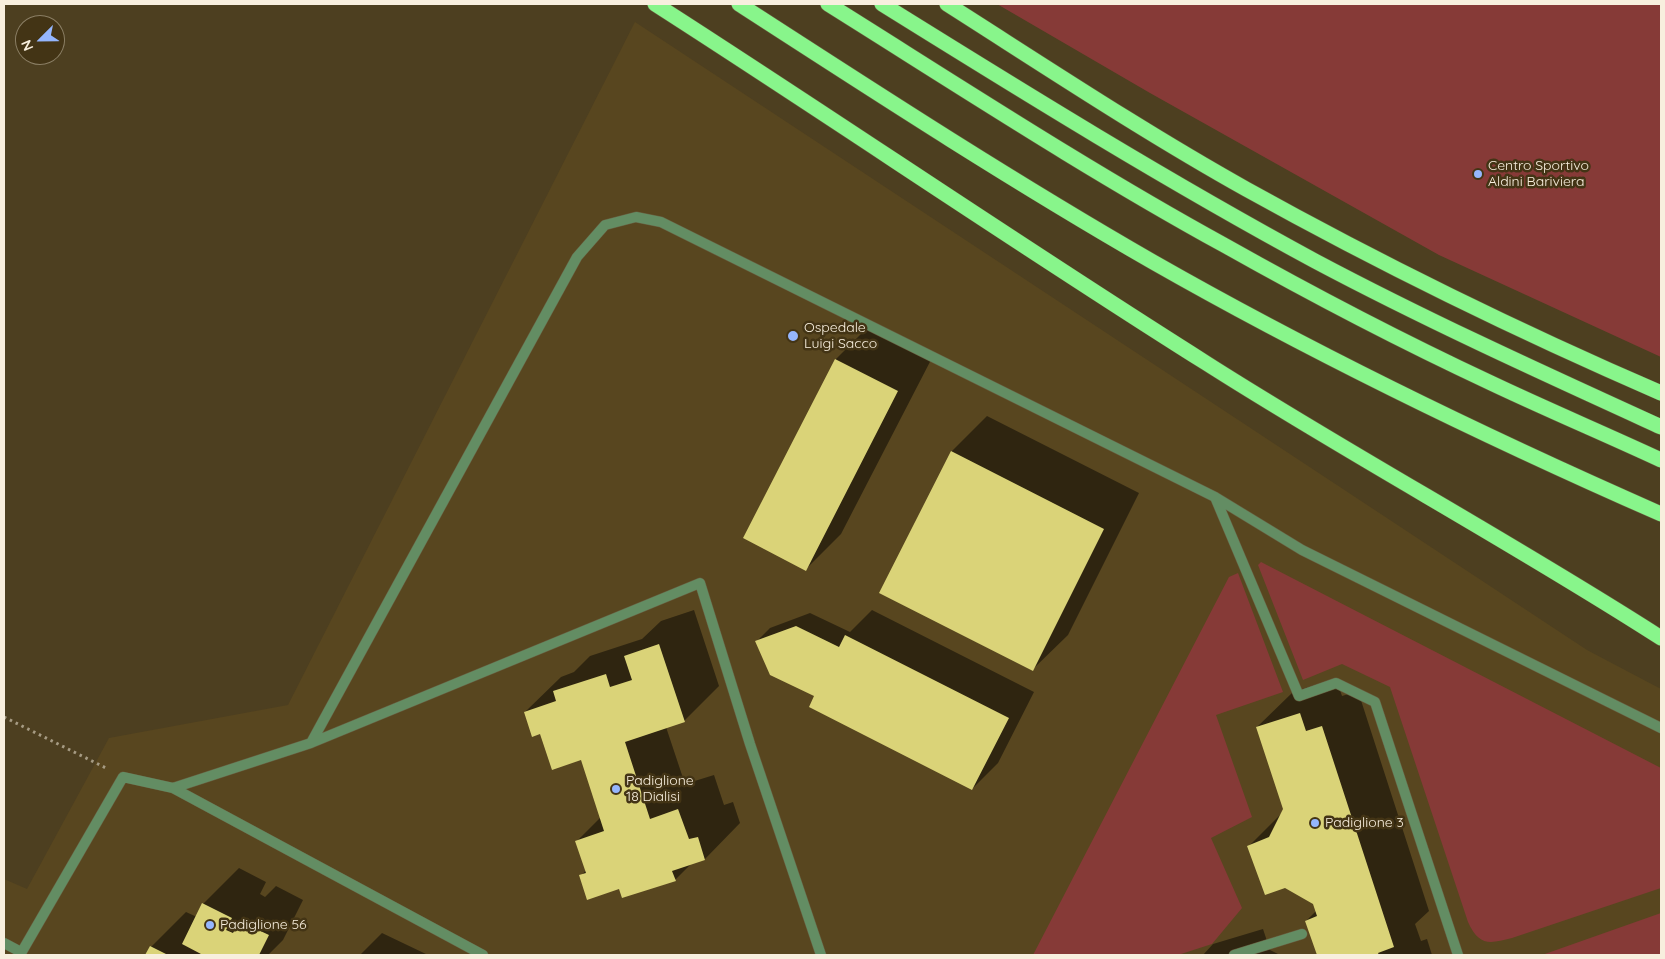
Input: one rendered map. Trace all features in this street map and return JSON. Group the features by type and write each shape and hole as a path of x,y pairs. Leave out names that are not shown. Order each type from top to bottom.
{"highway":[{"path":"655,4 1207,364 1309,427 1567,579 1661,638"},
{"path":"739,4 1038,194 1233,306 1364,376 1472,429 1661,514"},
{"path":"828,4 1141,197 1311,293 1490,383 1661,460"},
{"path":"882,4 1150,169 1317,261 1499,353 1661,427"},
{"path":"947,4 1120,114 1262,198 1356,249 1458,300 1661,393"}],"lane":[{"path":"311,743 577,257 606,225 636,217 661,222 1215,497 1302,550 1661,728"},
{"path":"1215,497 1299,696 1336,684 1375,702 1458,955"},
{"path":"173,788 311,743 700,583 750,744 821,955"},
{"path":"4,943 20,954 123,777 173,788 483,955"},
{"path":"1234,955 1302,934"}],"path":[{"path":"4,717 123,777"}],"shaded area":[{"name":"Centro Sportivo Aldini Bariviera","path":"997,4 1661,4 1661,357 1439,255 1150,93"},
{"name":"Ospedale Luigi Sacco","path":"635,22 1587,650 1661,689 1661,955 4,955 4,879 27,889 109,738 288,705"},
{"path":"1261,562 1661,768 1661,888 1512,938 1491,942 1481,939 1476,935 1468,922 1390,687 1342,664 1303,680 1258,565"},
{"path":"1238,573 1283,692 1216,715 1252,817 1211,838 1242,908 1212,944 1178,955 1033,955 1229,577"},
{"path":"1661,913 1661,955 1542,955"}],"building":[{"path":"835,359 898,391 806,571 743,538"},
{"path":"951,451 1104,529 1033,671 879,593"},
{"path":"796,626 839,647 845,635 1009,718 972,790 809,707 814,696 770,675 755,641"},
{"name":"Padiglione 18 Dialisi","path":"659,644 685,722 625,742 650,819 678,809 689,839 698,837 705,860 672,871 676,881 622,898 619,889 587,900 579,875 586,873 575,841 604,831 581,760 552,770 540,734 532,737 524,712 556,701 553,691 606,674 610,687 632,680 624,656"},
{"name":"Padiglione 3","path":"1300,713 1306,731 1322,726 1394,947 1378,953 1379,955 1317,955 1305,921 1317,916 1313,904 1285,888 1265,895 1247,846 1269,837 1283,809 1256,727"},
{"name":"Padiglione 56","path":"202,903 232,918 226,930 233,933 239,921 269,935 259,955 200,955 182,944"},
{"path":"150,946 168,955 145,955"}],"place":[{"name":"Centro Sportivo Aldini Bariviera","path":"1478,174"},
{"name":"Ospedale Luigi Sacco","path":"793,336"},
{"name":"Padiglione 18 Dialisi","path":"616,789"},
{"name":"Padiglione 3","path":"1315,823"},
{"name":"Padiglione 56","path":"210,925"}]}
